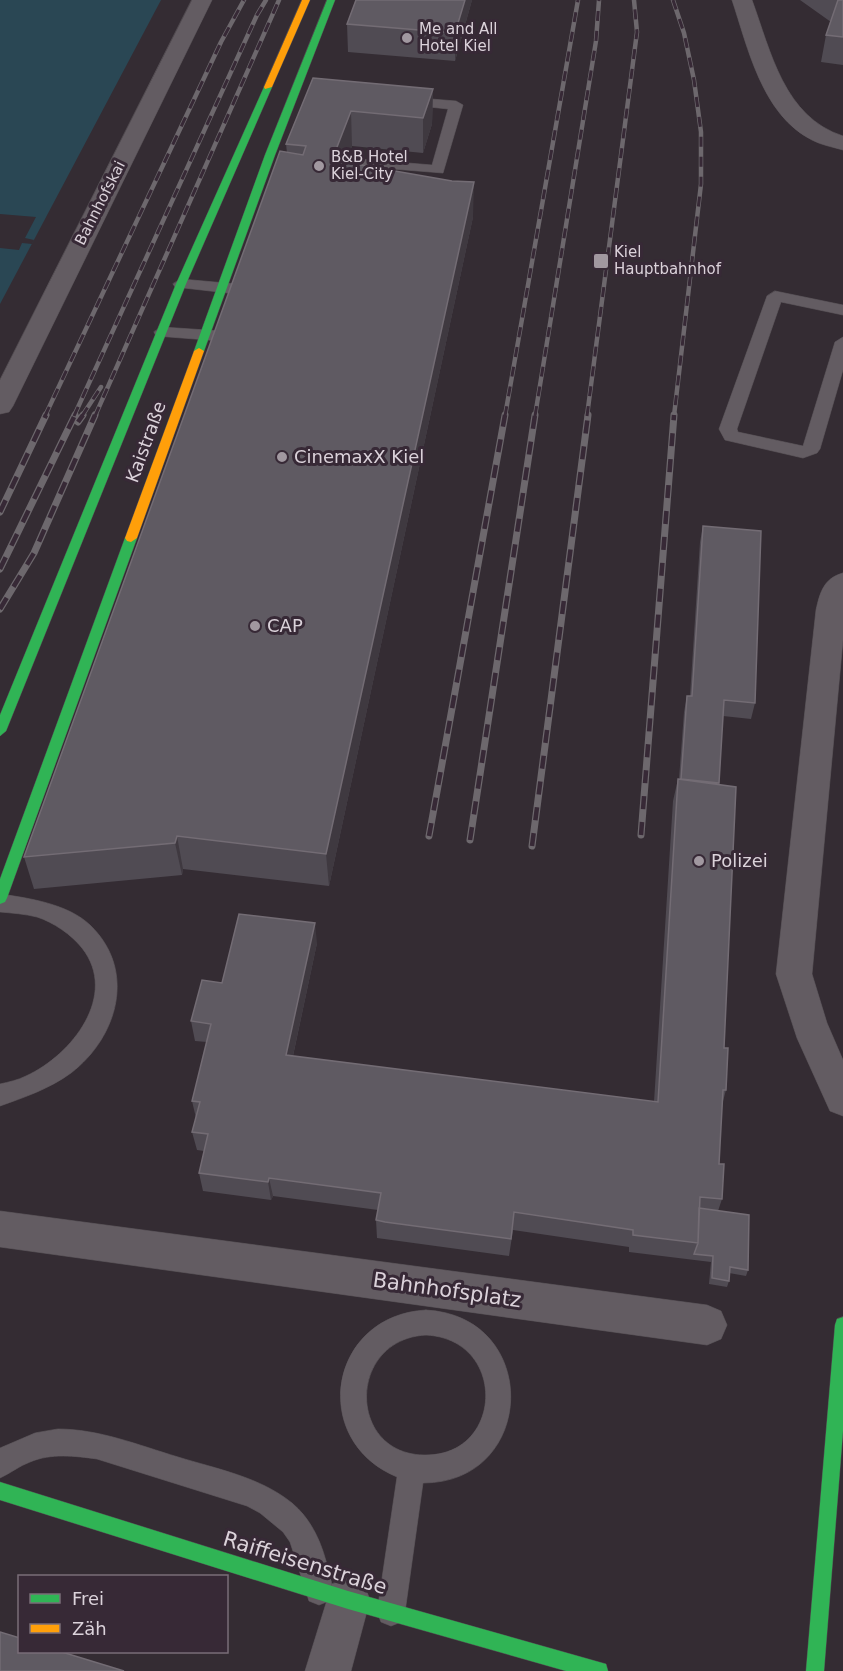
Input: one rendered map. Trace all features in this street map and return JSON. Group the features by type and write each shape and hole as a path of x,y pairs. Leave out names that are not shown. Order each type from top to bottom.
{"main road":[{"name":"Kaistraße","path":"0,731 181,284 306,0"},
{"name":"Kaistraße","path":"0,898 222,288 306,79 331,0"},
{"path":"815,1671 843,1325"},
{"name":"Raiffeisenstraße","path":"0,1491 333,1595 599,1671"}],"street":[{"name":"Bahnhofskai","path":"0,406 202,0"},
{"path":"742,0 784,106 809,131 843,143"},
{"path":"837,592 794,974 806,1018 843,1099"},
{"name":"Bahnhofsplatz","path":"0,1229 707,1325"},
{"path":"328,1671 333,1595"}],"lane":[{"path":"360,163 438,171 456,105 389,99"},
{"path":"181,284 245,290"},
{"path":"843,310 775,296 728,429 731,436 802,452 811,448 843,342"},
{"path":"162,332 228,336"},
{"path":"0,903 44,910 74,926 92,944 100,957 108,983 104,1009 98,1024 75,1056 51,1076 24,1089 0,1095"},
{"name":"Bahnhofsplatz","path":"433,1322 464,1333 487,1356 495,1371 498,1404 495,1420 487,1436 476,1449 447,1466 429,1469 412,1468 382,1455 370,1444 355,1416 353,1383 357,1368 365,1354 388,1332 417,1323 433,1322"},
{"path":"0,1464 24,1448 50,1442 77,1443 97,1446 253,1494 277,1507 299,1528 333,1595"},
{"path":"391,1612 412,1468"}],"water":[{"path":"0,0 161,0 0,304"}],"pier":[{"path":"0,214 36,217 25,238 34,240 32,244 22,243 19,250 0,248"}],"building":[{"path":"356,0 465,0 455,33 347,24"},
{"path":"838,0 843,0 843,37 826,35"},
{"name":"CAP","path":"313,78 433,89 423,118 351,111 332,160 452,181 474,182 326,854 177,836 175,843 24,857 280,151 303,155 306,146 286,144"},
{"path":"703,526 761,531 755,703 724,700 719,783 681,779 687,696 692,696"},
{"path":"678,779 736,787 724,1048 728,1048 719,1164 724,1164 722,1199 700,1197 698,1243 633,1235 633,1230 514,1212 511,1239 385,1222 376,1220 381,1193 269,1178 268,1182 199,1173 208,1134 192,1132 200,1102 192,1101 211,1024 191,1021 202,980 222,983 239,914 315,923 286,1055 658,1102"},
{"path":"699,1208 749,1215 748,1270 730,1267 729,1281 712,1278 713,1256 694,1254 698,1243"},
{"path":"0,1632 18,1637 18,1653 65,1653 124,1671 0,1671"}],"railway":[{"path":"45,416 221,42 244,0"},
{"path":"74,416 257,15 266,0"},
{"path":"95,416 279,0"},
{"path":"505,416 578,0"},
{"path":"535,416 596,41 599,0"},
{"path":"587,416 637,32 634,0"},
{"path":"673,0 684,33 694,80 701,132 701,184 674,416"},
{"path":"82,416 101,387"},
{"path":"0,512 46,415"},
{"path":"0,569 75,415"},
{"path":"78,422 83,415"},
{"path":"0,609 34,553 95,415"},
{"path":"429,836 505,415"},
{"path":"470,840 535,415"},
{"path":"532,846 588,415"},
{"path":"641,835 674,415"}],"traffic: fast":[{"path":"199,351 270,155 331,0"},
{"path":"0,731 181,284 268,87"},
{"path":"0,898 131,538"},
{"path":"815,1671 843,1325"},
{"path":"0,1491 348,1600 599,1671"}],"traffic: slow":[{"path":"268,87 306,0"},
{"path":"131,538 199,351"}],"place":[{"name":"Me and All Hotel Kiel","path":"407,38"},
{"name":"B&B Hotel Kiel-City","path":"319,166"},
{"name":"Kiel Hauptbahnhof","path":"601,261"},
{"name":"CinemaxX Kiel","path":"282,457"},
{"name":"CAP","path":"255,626"},
{"name":"Polizei","path":"699,861"}]}
